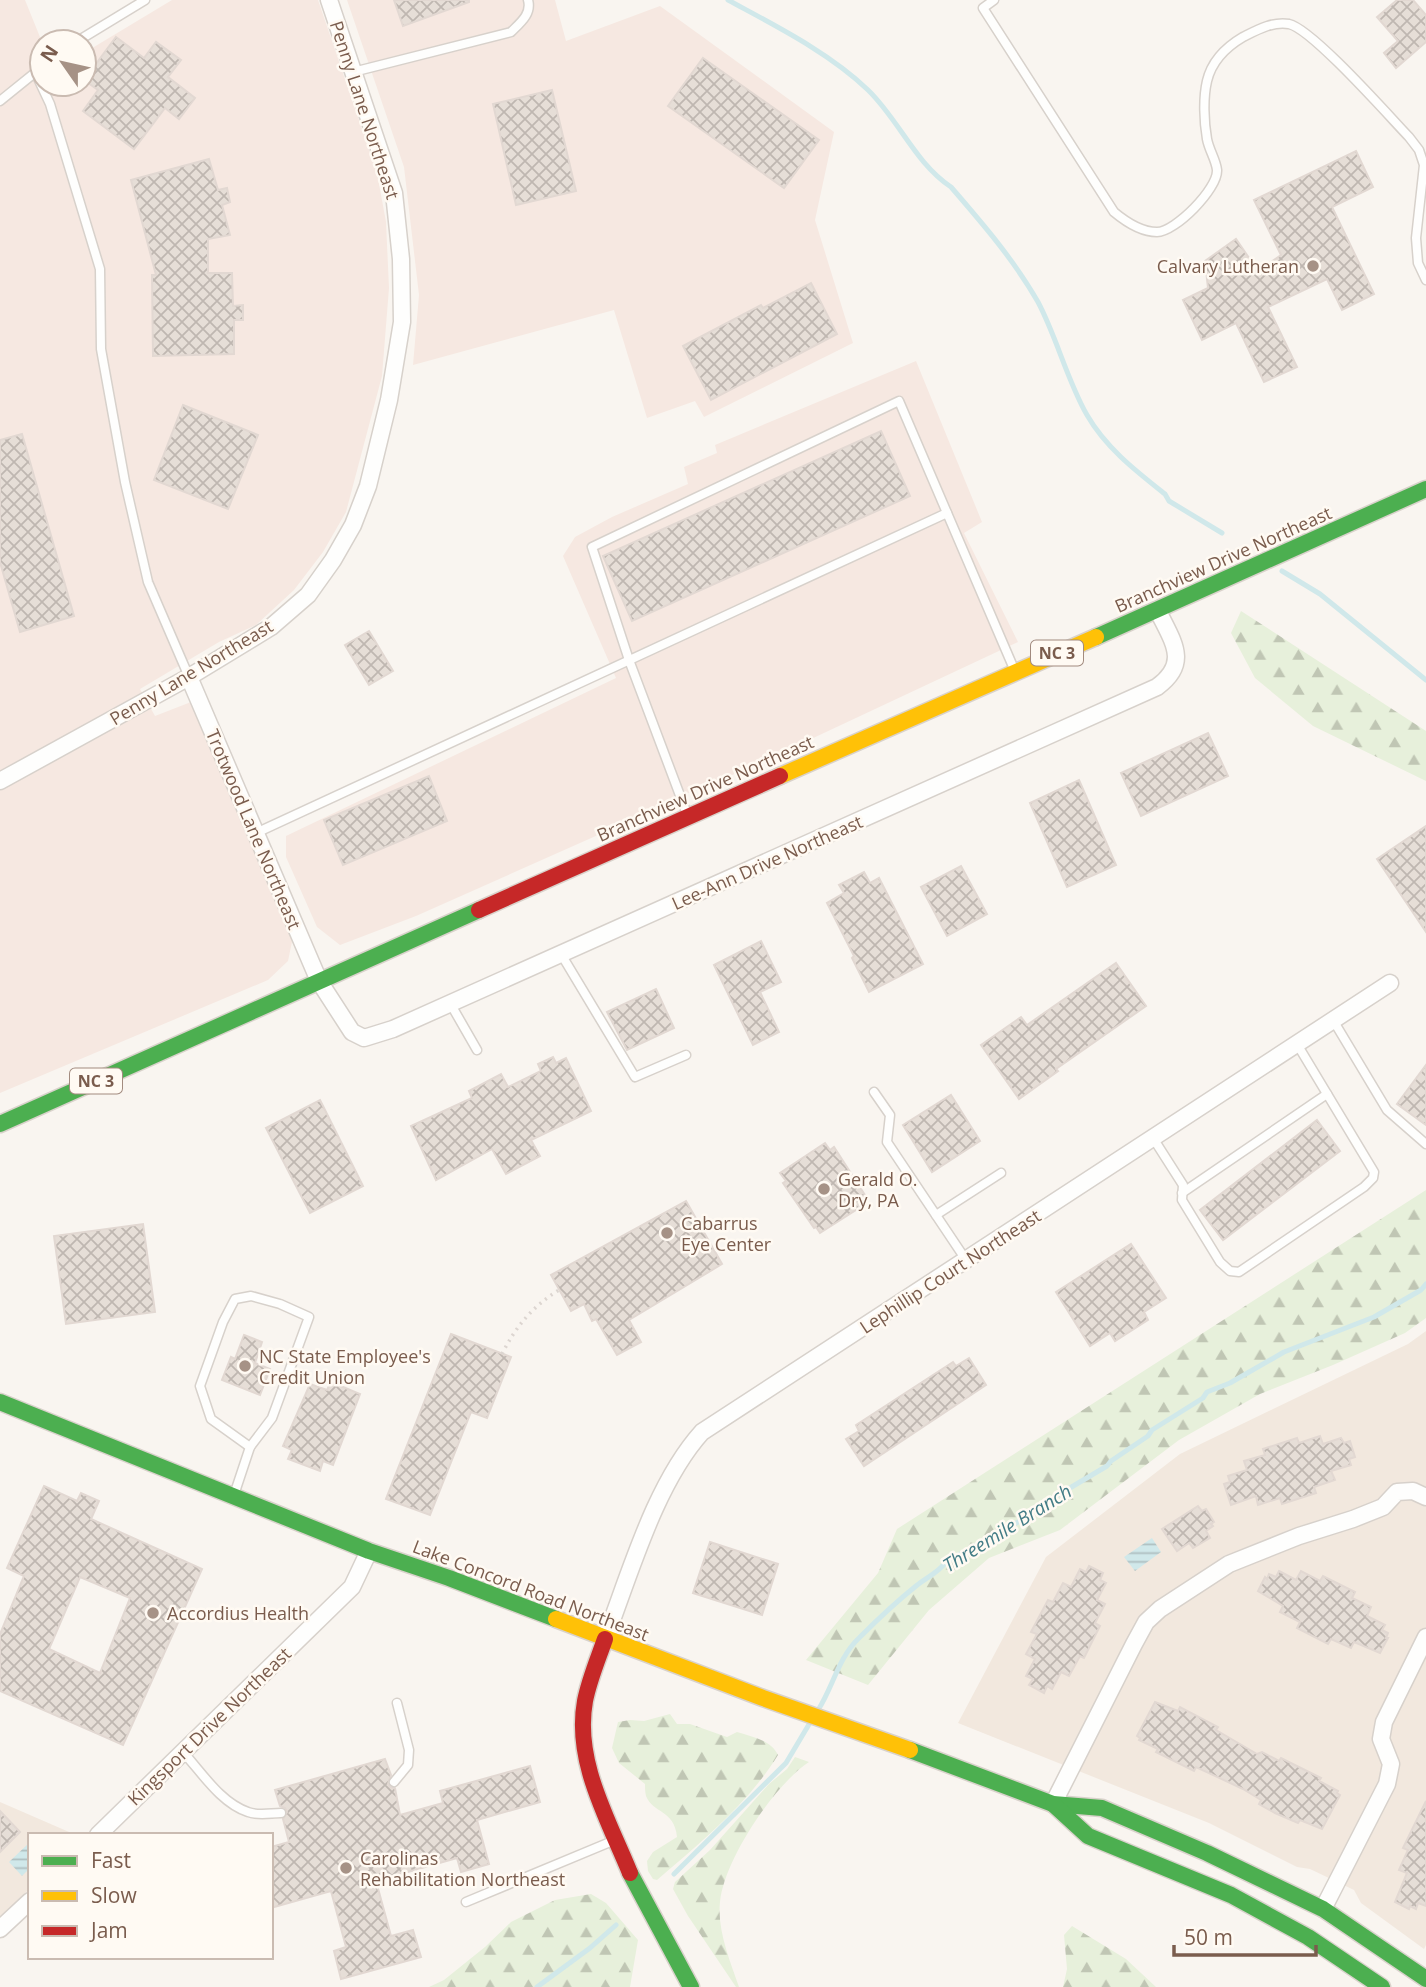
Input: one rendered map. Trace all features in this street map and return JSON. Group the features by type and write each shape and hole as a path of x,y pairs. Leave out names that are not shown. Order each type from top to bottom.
{"main road":[{"name":"Branchview Drive Northeast","path":"0,1124 1015,671 1158,611 1219,580 1426,489"},
{"name":"Lake Concord Road Northeast","path":"0,1402 369,1551 449,1578 763,1698 1053,1804 1102,1808 1207,1853 1323,1909 1426,1979"},
{"path":"605,1639 585,1700 582,1733 591,1777 631,1876 691,1987"},
{"name":"Lake Concord Road Northeast","path":"1053,1804 1088,1836 1231,1895 1308,1937 1382,1987"}],"street":[{"name":"Penny Lane Northeast","path":"0,781 189,677 271,627 307,595 333,561 353,525 368,486 389,400 401,333 401,259 394,193 329,0"},
{"name":"Lee-Ann Drive Northeast","path":"319,981 352,1032 364,1038 393,1029 1157,687 1168,680 1176,668 1177,655 1158,611"},
{"name":"Trotwood Lane Northeast","path":"189,677 319,981"},
{"name":"Lephillip Court Northeast","path":"605,1639 659,1499 690,1446 702,1432 1390,983"},
{"path":"1053,1804 1146,1622 1160,1608 1229,1564 1383,1507 1397,1492 1413,1491 1426,1497"},
{"name":"Kingsport Drive Northeast","path":"100,1833 352,1587 369,1551"},
{"path":"1323,1909 1387,1784 1391,1764 1381,1739 1384,1722 1426,1637"},
{"path":"0,1930 28,1903"}],"lane":[{"path":"98,29 145,0"},
{"path":"354,72 511,32 524,20 530,6 528,0"},
{"path":"994,0 983,8 1114,212 1129,225 1158,233 1174,226 1192,211 1213,185 1217,170 1207,140 1206,111 1207,80 1216,61 1226,47 1257,30 1278,23 1292,25 1320,45 1419,150 1424,164 1416,238 1418,263 1426,280"},
{"path":"0,101 28,77"},
{"path":"49,98 100,269 101,349 125,482 148,582 189,677"},
{"path":"688,817 629,660 592,547 899,401 1015,671"},
{"path":"256,833 947,513"},
{"path":"561,954 635,1077 686,1055"},
{"path":"450,1003 477,1050"},
{"path":"1333,1020 1387,1110 1426,1144"},
{"path":"1153,1138 1183,1185 1182,1200 1220,1262 1230,1271 1239,1272 1364,1187 1373,1178 1374,1172 1297,1044"},
{"path":"874,1092 890,1115 887,1142 966,1260"},
{"path":"1182,1193 1327,1094"},
{"path":"936,1215 1002,1173"},
{"path":"234,1495 250,1447 272,1418 309,1317 281,1304 251,1296 235,1299 223,1322 200,1386 211,1419 250,1447"},
{"path":"394,1782 408,1765 408,1750 397,1703"},
{"path":"183,1752 223,1797 251,1814 282,1813"},
{"path":"466,1902 615,1840"}],"path":[{"path":"502,1354 521,1322 543,1300 559,1290"}],"shaded area":[{"path":"0,0 25,0 36,28 28,28 28,98 98,98 98,45 172,0 318,0 377,173 386,222 389,288 382,376 346,512 323,552 294,590 256,625 219,642 140,689 155,716 191,702 203,721 293,937 288,961 268,980 0,1093"},
{"path":"347,0 555,0 566,41 660,6 834,132 815,220 853,343 704,417 695,401 647,418 614,310 413,365 419,295 404,167"},
{"path":"916,361 982,522 964,533 1018,642 706,787 660,803 643,815 416,916 340,945 317,927 286,857 286,836 616,678 563,556 575,537 612,517 688,484 684,467 717,453 715,445"},
{"path":"1426,1331 1424,1949 1361,1903 1354,1890 1310,1869 1297,1867 1209,1823 958,1723 1046,1557 1180,1454 1408,1344"},
{"path":"0,1802 71,1833 28,1833 28,1890 0,1920"}],"green space":[{"path":"1241,611 1426,731 1426,781 1313,726 1255,678 1231,633"},
{"path":"1426,1190 1426,1318 1405,1333 1260,1394 1179,1440 1060,1530 989,1558 929,1610 868,1685 806,1660 878,1573 897,1529"},
{"path":"670,1714 677,1724 690,1724 727,1737 737,1732 766,1742 778,1755 738,1806 657,1880 653,1879 648,1871 647,1861 653,1852 677,1837 675,1828 668,1816 649,1802 645,1784 619,1763 612,1748 618,1722 644,1721"},
{"path":"795,1757 809,1762 781,1788 753,1825 741,1845 724,1885 720,1902 720,1923 739,1987 736,1987 673,1889 675,1882 710,1850 769,1784 787,1769"},
{"path":"591,1894 606,1903 638,1940 630,1987 429,1987 444,1980 511,1922 555,1900"},
{"path":"1072,1926 1126,1959 1156,1987 1063,1987 1067,1969 1064,1935"}],"water":[{"path":"1152,1538 1161,1552 1135,1571 1124,1557"},
{"path":"28,1844 28,1870 22,1876 9,1862"}],"building":[{"path":"394,0 469,0 469,2 403,26"},
{"path":"1397,0 1413,0 1426,15 1426,42 1396,68 1384,53 1398,41 1377,17"},
{"path":"116,37 144,58 156,42 181,60 168,77 195,98 179,119 165,108 134,149 83,111 92,98 98,98 98,61"},
{"path":"703,58 819,140 784,188 668,106"},
{"path":"552,90 576,191 516,205 493,104"},
{"name":"Calvary Lutheran","path":"1356,151 1373,187 1332,207 1374,294 1342,310 1327,279 1268,307 1297,367 1264,382 1236,323 1202,340 1183,300 1208,288 1205,261 1236,239 1258,271 1281,255 1254,200"},
{"path":"209,159 218,190 227,188 230,202 222,205 230,235 208,239 208,273 232,273 233,306 243,305 243,320 234,320 234,354 153,356 152,275 156,275 131,180"},
{"path":"811,283 837,334 711,400 683,346 761,305 763,308"},
{"path":"183,405 258,435 228,509 154,480"},
{"path":"881,431 910,496 632,621 603,556"},
{"path":"22,434 74,616 20,632 0,562 0,440"},
{"path":"369,631 393,671 369,685 345,645"},
{"path":"1208,733 1228,776 1141,816 1121,773"},
{"path":"429,776 447,821 343,865 324,820"},
{"path":"1079,780 1116,865 1067,887 1030,803"},
{"path":"1426,826 1426,932 1377,859"},
{"path":"961,866 987,914 947,936 921,887"},
{"path":"864,872 870,883 879,878 923,964 869,992 827,903 844,893 839,885"},
{"path":"761,941 781,982 760,992 779,1032 753,1045 714,965"},
{"path":"1116,963 1146,1006 1056,1069 1058,1071 1019,1099 981,1045 1021,1017 1027,1025"},
{"path":"656,989 674,1028 627,1050 607,1012"},
{"path":"553,1057 556,1063 566,1058 591,1111 531,1140 540,1156 506,1174 492,1149 436,1180 411,1126 472,1098 469,1091 501,1074 508,1087 541,1071 538,1064"},
{"path":"1426,1065 1426,1125 1397,1104"},
{"path":"951,1095 980,1141 932,1172 903,1125"},
{"path":"320,1100 363,1186 310,1213 266,1128"},
{"path":"1317,1120 1340,1151 1223,1240 1200,1210"},
{"name":"Gerald O. Dry, PA","path":"825,1143 830,1150 834,1147 865,1195 863,1196 867,1203 820,1233 783,1183 786,1181 780,1173"},
{"name":"Cabarrus Eye Center","path":"686,1201 722,1264 629,1320 641,1342 617,1355 596,1319 592,1321 584,1304 571,1311 551,1275"},
{"path":"143,1224 155,1312 66,1324 54,1236"},
{"path":"1131,1244 1166,1298 1144,1312 1148,1320 1115,1341 1110,1333 1090,1346 1056,1292"},
{"path":"451,1334 511,1357 487,1418 471,1412 430,1515 386,1499"},
{"name":"NC State Employee's Credit Union","path":"244,1335 262,1342 255,1363 270,1369 260,1395 222,1380 231,1357 235,1359"},
{"path":"969,1358 986,1385 864,1466 846,1439 859,1431 856,1425 953,1362 956,1366"},
{"path":"331,1382 360,1394 333,1465 323,1461 320,1471 288,1459 292,1450 283,1446 310,1384 327,1390"},
{"path":"1320,1436 1323,1444 1341,1438 1344,1443 1350,1441 1355,1457 1349,1459 1351,1465 1331,1471 1335,1480 1314,1487 1316,1493 1282,1504 1280,1498 1258,1505 1256,1496 1231,1505 1224,1484 1230,1482 1228,1476 1247,1470 1244,1461 1265,1455 1263,1449 1297,1438 1299,1443"},
{"name":"Accordius Health","path":"44,1486 77,1501 81,1493 99,1501 91,1519 202,1569 123,1745 0,1691 0,1634 24,1576 7,1568","holes":["80,1577 130,1598 100,1673 49,1649"]},
{"path":"1198,1506 1202,1511 1206,1509 1214,1522 1206,1531 1210,1538 1193,1548 1189,1543 1177,1551 1162,1529"},
{"path":"710,1542 778,1564 762,1615 693,1593"},
{"path":"1089,1566 1103,1573 1100,1580 1106,1583 1097,1600 1105,1604 1095,1623 1100,1626 1084,1658 1080,1656 1069,1676 1061,1672 1052,1689 1047,1686 1044,1693 1029,1685 1033,1679 1026,1676 1035,1659 1026,1654 1037,1634 1031,1632 1048,1600 1053,1602 1063,1583 1071,1587 1080,1569 1086,1572"},
{"path":"1279,1571 1296,1580 1301,1571 1320,1581 1323,1576 1355,1592 1352,1598 1371,1607 1367,1616 1385,1625 1382,1630 1388,1633 1388,1638 1380,1653 1354,1642 1351,1648 1331,1639 1328,1644 1297,1628 1300,1622 1280,1612 1283,1606 1258,1591 1265,1577 1267,1579 1269,1574 1276,1577"},
{"path":"1155,1702 1178,1711 1180,1707 1218,1727 1216,1730 1257,1754 1262,1752 1279,1761 1281,1758 1321,1778 1319,1781 1338,1791 1340,1795 1322,1829 1275,1813 1259,1804 1261,1800 1243,1789 1196,1767 1194,1771 1156,1752 1158,1749 1139,1740 1137,1736"},
{"name":"Carolinas Rehabilitation Northeast","path":"385,1759 391,1775 388,1784 395,1788 400,1815 443,1803 440,1791 530,1766 540,1802 477,1820 489,1864 461,1872 457,1858 376,1881 391,1936 413,1930 421,1957 341,1979 334,1951 346,1947 331,1891 273,1907 273,1846 289,1842 283,1819 287,1812 280,1806 275,1790"},
{"path":"1426,1801 1426,1906 1418,1903 1416,1909 1410,1906 1409,1909 1395,1902 1407,1873 1399,1870 1408,1850 1403,1848"},
{"path":"0,1811 20,1832 0,1852"}],"waterway":[{"path":"728,0 819,52 868,90 917,154 951,187 1019,272 1045,316 1080,402 1103,438 1143,477 1165,494 1169,501 1222,533"},
{"path":"1282,571 1320,594 1426,680"},
{"name":"Threemile Branch","path":"818,1710 852,1646 894,1605 946,1562 1027,1517 1031,1511 1107,1466 1148,1436 1152,1430 1203,1398 1207,1392 1230,1383 1284,1352 1374,1317 1421,1290 1426,1284"},
{"name":"Threemile Branch","path":"674,1874 786,1763 811,1721"},
{"name":"Threemile Branch","path":"537,1987 616,1925"}],"traffic: fast":[{"path":"1096,637 1426,489"},
{"path":"0,1124 479,910"},
{"path":"0,1402 369,1551 556,1619"},
{"path":"910,1750 1053,1804 1102,1808 1207,1853 1323,1909 1426,1979"},
{"path":"1053,1804 1088,1836 1231,1895 1308,1937 1382,1987"},
{"path":"630,1873 691,1987"}],"traffic: slow":[{"path":"780,776 1096,637"},
{"path":"556,1619 763,1698 910,1750"}],"traffic: jam":[{"path":"479,910 780,776"},
{"path":"605,1639 585,1701 584,1746 595,1789 630,1873"}],"place":[{"name":"Calvary Lutheran","path":"1313,266"},
{"name":"Gerald O. Dry, PA","path":"824,1189"},
{"name":"Cabarrus Eye Center","path":"667,1233"},
{"name":"NC State Employee's Credit Union","path":"245,1366"},
{"name":"Accordius Health","path":"153,1613"},
{"name":"Carolinas Rehabilitation Northeast","path":"346,1868"}]}
